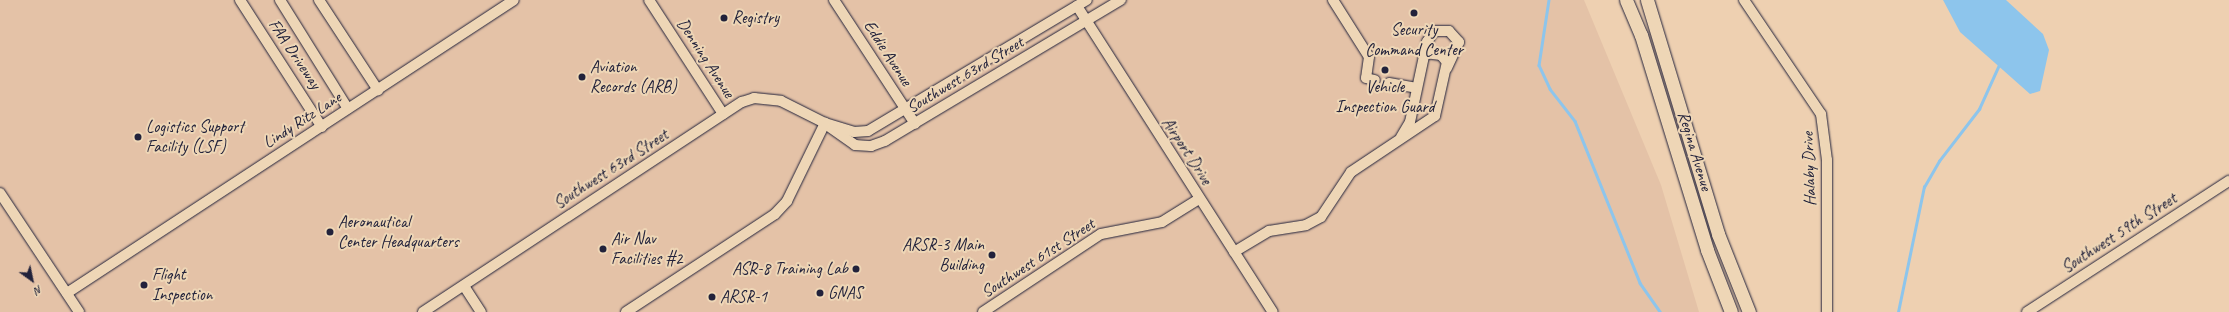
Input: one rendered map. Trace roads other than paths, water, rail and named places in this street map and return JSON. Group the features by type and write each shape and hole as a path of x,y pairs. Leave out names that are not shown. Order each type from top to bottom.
{"main road":[{"name":"Regina Avenue","path":"1626,0 1643,42 1711,264 1731,312"},
{"name":"Regina Avenue","path":"1647,0 1718,234 1749,312"}],"street":[{"name":"FAA Driveway","path":"240,0 322,126"},
{"path":"280,0 348,109"},
{"path":"319,0 378,90"},
{"name":"Lindy Ritz Lane","path":"67,293 514,0"},
{"name":"Denning Avenue","path":"649,0 723,114"},
{"name":"Eddie Avenue","path":"834,0 915,124"},
{"name":"Southwest 63rd Street","path":"424,312 742,102 768,98 825,123 854,132 868,131 1087,0"},
{"name":"Southwest 63rd Street","path":"825,123 843,139 871,146 915,124 1121,0"},
{"path":"1333,0 1369,57 1370,79"},
{"name":"Halaby Drive","path":"1744,0 1821,114 1827,160 1827,312"},
{"name":"Airport Drive","path":"1077,6 1199,199 1273,312"},
{"path":"1234,252 1268,231 1306,225 1321,217 1351,172 1397,142 1435,116 1447,68 1458,47 1453,33 1434,31 1429,36 1410,122 1397,142"},
{"path":"1425,53 1441,55 1447,68"},
{"path":"1389,83 1417,88"},
{"path":"626,312 775,214 787,201 825,123"},
{"name":"Southwest 59th Street","path":"2027,312 2229,181"},
{"path":"0,193 80,312"},
{"name":"Southwest 61st Street","path":"983,312 1101,234 1162,222 1199,199"},
{"path":"464,286 481,312"}],"water":[{"path":"1943,0 2006,0 2043,34 2049,50 2040,91 2030,94 1960,32"}],"waterway":[{"path":"1549,0 1539,65 1550,89 1575,121 1640,283 1660,312"},
{"path":"1898,312 1924,187 1939,161 1979,109 1999,65"}],"place":[{"name":"Security Command Center","path":"1414,13"},
{"name":"Registry","path":"724,18"},
{"name":"Vehicle Inspection Guard","path":"1385,70"},
{"name":"Aviation Records (ARB)","path":"582,77"},
{"name":"Logistics Support Facility (LSF)","path":"138,137"},
{"name":"Aeronautical Center Headquarters","path":"330,232"},
{"name":"Air Nav Facilities #2","path":"603,249"},
{"name":"ARSR-3 Main Building","path":"992,255"},
{"name":"ASR-8 Training Lab","path":"856,269"},
{"name":"Flight Inspection","path":"144,285"},
{"name":"GNAS","path":"820,293"},
{"name":"ARSR-1","path":"712,297"}]}
